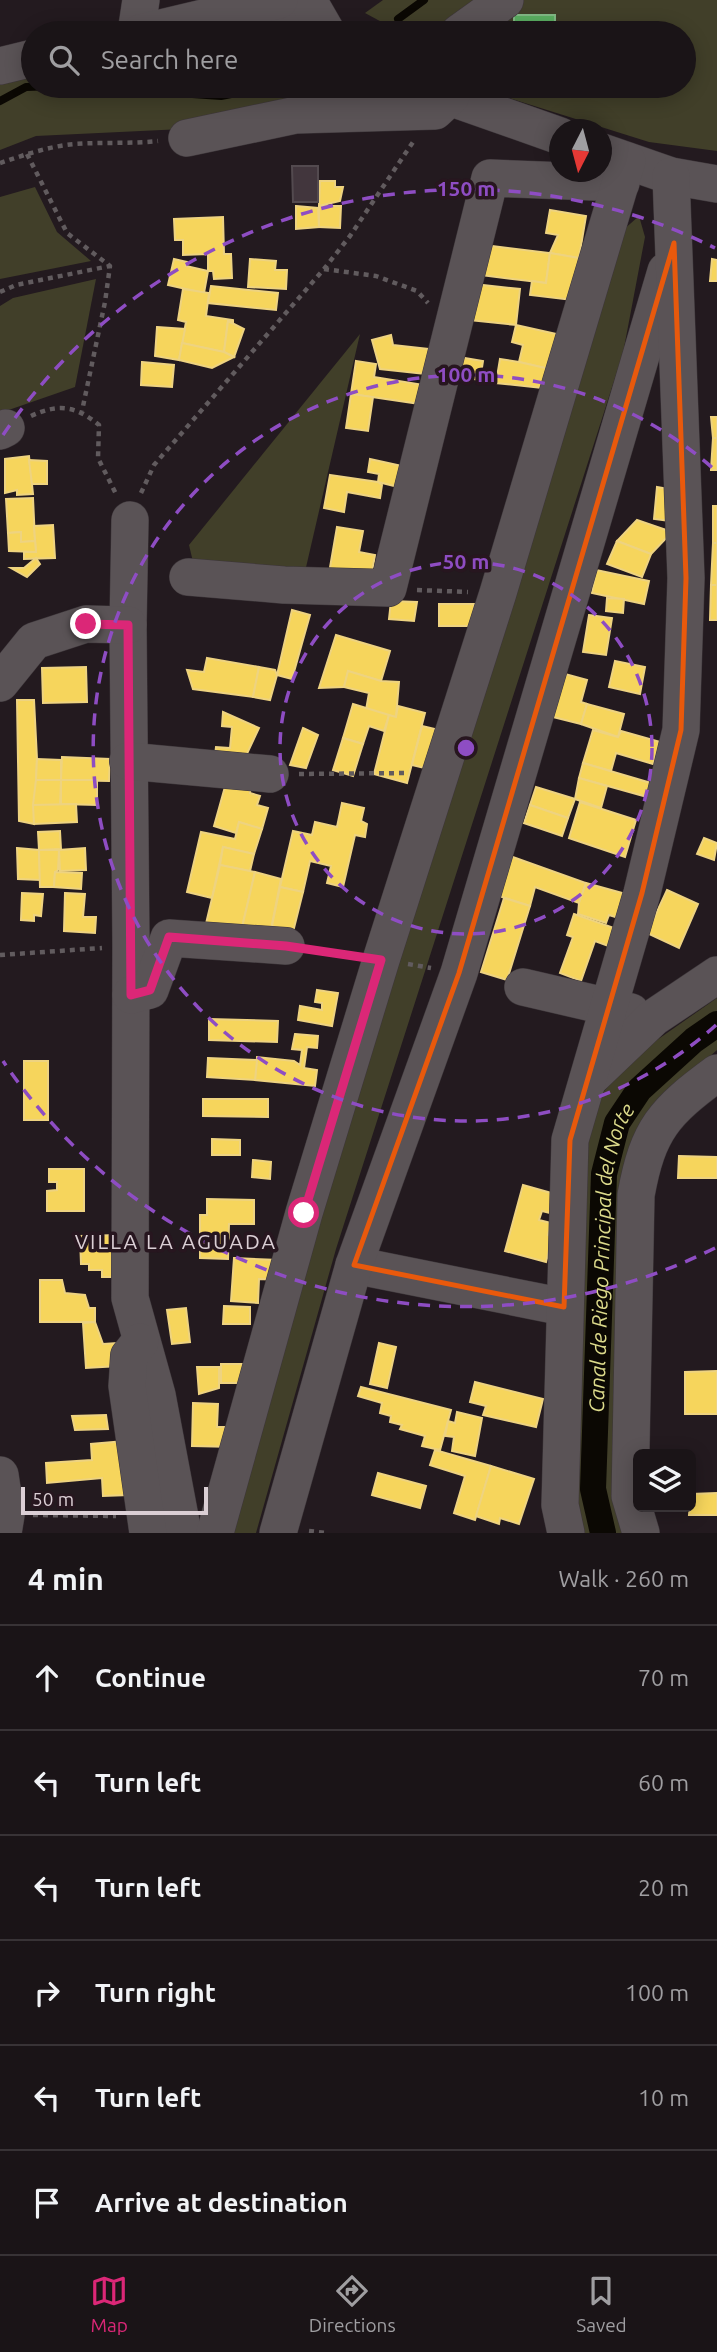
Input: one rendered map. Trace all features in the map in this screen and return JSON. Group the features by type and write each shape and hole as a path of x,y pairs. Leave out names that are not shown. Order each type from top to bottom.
{"street":[{"path":"139,21 141,0"},
{"path":"308,0 320,21"},
{"path":"475,21 505,0"},
{"path":"186,21 263,2 290,21"},
{"path":"0,66 21,61"},
{"path":"187,138 296,115 435,98 549,133"},
{"path":"215,1533 304,1213 498,593 617,165"},
{"path":"188,577 284,585 388,589 490,178 617,165 717,184"},
{"path":"566,1533 560,1505 570,1140 642,893 681,730 687,578 671,176"},
{"path":"278,1533 354,1265 459,973 674,243"},
{"path":"130,520 130,1298 140,1342 157,1395 183,1533"},
{"path":"6,660 34,641 86,624 128,625"},
{"path":"128,761 270,774"},
{"path":"131,995 150,990 169,937 286,946"},
{"path":"587,1080 653,1018 717,975"},
{"path":"523,987 653,1018"},
{"path":"641,1533 630,1496 636,1195 642,1161 656,1129 681,1100 717,1073"},
{"path":"354,1265 564,1307"},
{"path":"140,1342 129,1356 127,1387 146,1525"},
{"path":"0,1475 4,1524"}],"path":[{"path":"130,520 154,465 350,236 435,98"},
{"path":"0,163 74,144 128,145 187,138"},
{"path":"27,154 67,233 110,266"},
{"path":"0,292 16,285 110,266"},
{"path":"82,411 110,266"},
{"path":"324,269 376,276 417,291 451,330"},
{"path":"3,429 49,408 82,411 99,425 98,457 130,520"},
{"path":"388,589 498,593"},
{"path":"270,774 442,773"},
{"path":"0,956 131,945"},
{"path":"286,946 459,973"},
{"path":"4,1524 146,1525"}],"highlighted area":[{"path":"674,243 686,578 681,730 642,893 570,1140 564,1307 354,1265 459,973"}],"shaded area":[{"path":"383,0 486,0 458,21 380,21 365,13"},
{"path":"517,0 717,0 717,151 649,142 612,130 612,119 576,119 510,98 696,98 696,21 488,21"},
{"path":"21,73 21,98 373,98 390,105 183,129 36,136 0,150 0,78"},
{"path":"35,187 57,232 91,261 0,279 0,197"},
{"path":"639,216 645,237 623,353 336,1249 256,1533 230,1533 267,1394 622,231"},
{"path":"96,279 75,387 0,413 0,306 13,298"},
{"path":"360,334 304,576 194,566 189,545"},
{"path":"717,998 717,1050 666,1095 642,1125 625,1533 577,1533 584,1155 603,1093 627,1061"}],"building: Homes":[{"path":"320,181 335,181 335,187 343,187 340,201 319,206"},
{"path":"296,206 318,208 319,227 296,229"},
{"path":"319,206 341,206 340,228 319,227"},
{"path":"550,210 586,216 579,258 550,253 558,235 546,233"},
{"path":"223,217 224,254 231,254 232,278 214,279 213,271 208,271 208,254 183,255 183,240 175,240 174,219"},
{"path":"484,245 550,253 546,283 480,275"},
{"path":"550,253 579,258 572,300 530,295 532,281 546,283"},
{"path":"174,259 187,262 186,266 208,271 204,293 168,285"},
{"path":"250,259 276,261 275,270 287,270 286,289 248,287"},
{"path":"712,259 717,260 717,281 710,281"},
{"path":"474,284 520,289 516,325 470,320"},
{"path":"211,286 278,293 276,310 208,303"},
{"path":"183,289 209,293 206,316 233,320 228,321 224,352 182,343 186,322 178,320"},
{"path":"228,321 244,329 234,357 224,352"},
{"path":"516,325 561,335 554,370 519,362 523,345 512,342"},
{"path":"157,327 185,329 179,360 155,356"},
{"path":"391,335 393,345 437,350 434,375 380,369 372,340"},
{"path":"182,343 224,352 234,357 212,368 179,360"},
{"path":"453,356 483,361 480,380 450,375"},
{"path":"500,359 554,370 542,388 496,383"},
{"path":"356,361 376,364 374,377 430,386 427,405 351,394"},
{"path":"142,362 174,365 172,387 141,385"},
{"path":"351,394 373,397 368,431 346,428"},
{"path":"711,417 717,417 717,438 713,438"},
{"path":"713,438 717,438 717,470 711,470"},
{"path":"29,456 33,494 17,495 17,490 5,493 5,459"},
{"path":"370,459 402,466 398,487 378,482 379,474 368,472"},
{"path":"29,460 47,461 47,484 32,484"},
{"path":"330,475 378,482 382,485 380,498 347,492 344,512 324,508"},
{"path":"657,487 675,490 669,521 654,519"},
{"path":"33,498 35,541 21,542 21,532 8,533 6,499"},
{"path":"713,506 717,506 717,543 713,543"},
{"path":"637,520 672,532 651,554 617,541"},
{"path":"53,525 55,558 24,559 24,552 36,552 34,526"},
{"path":"337,527 363,531 359,552 375,555 371,578 328,579"},
{"path":"21,532 21,542 35,541 36,552 9,551 8,533"},
{"path":"617,541 651,554 642,577 607,564"},
{"path":"713,543 717,543 717,585 711,585"},
{"path":"36,558 40,564 27,577 11,568 24,568"},
{"path":"596,570 649,581 644,604 592,593"},
{"path":"711,585 717,585 717,620 710,620"},
{"path":"607,598 624,599 623,613 606,611"},
{"path":"391,601 417,602 414,621 389,619"},
{"path":"439,604 474,604 474,626 439,626"},
{"path":"292,610 310,615 292,679 277,675"},
{"path":"589,615 612,618 606,655 583,652"},
{"path":"336,635 390,651 381,681 348,671 344,687 319,688"},
{"path":"207,658 259,667 253,697 193,689 187,670 204,672"},
{"path":"615,661 645,667 640,694 609,687"},
{"path":"86,667 87,702 43,703 42,668"},
{"path":"259,667 275,670 277,675 270,700 253,697"},
{"path":"348,671 381,681 399,682 396,717 366,710 369,693 344,687"},
{"path":"565,674 587,680 581,702 587,704 581,724 553,717"},
{"path":"17,700 34,700 37,759 34,824 19,821"},
{"path":"353,704 389,715 384,731 369,726 363,744 343,738"},
{"path":"587,704 624,714 618,737 581,724"},
{"path":"398,706 425,713 407,783 374,774 389,715 396,717"},
{"path":"223,712 259,728 245,758 215,755 216,747 230,748 232,727 222,726"},
{"path":"422,726 439,730 429,769 412,765"},
{"path":"303,728 318,735 306,768 290,765"},
{"path":"593,730 618,737 621,731 660,742 653,764 616,753 611,771 583,763"},
{"path":"343,738 363,744 353,776 333,770"},
{"path":"62,757 110,759 109,781 61,780"},
{"path":"37,759 61,760 61,780 36,780"},
{"path":"583,763 651,783 647,797 579,778"},
{"path":"228,776 251,782 250,793 260,796 257,805 268,808 262,829 239,822 236,833 214,826"},
{"path":"579,778 607,786 601,808 575,799"},
{"path":"36,780 61,780 60,806 33,805"},
{"path":"61,780 97,780 97,805 61,804"},
{"path":"536,787 575,799 568,818 530,805"},
{"path":"580,802 636,820 625,857 569,838"},
{"path":"342,803 364,808 361,821 367,824 365,837 355,835 343,887 327,883 331,866 310,861 303,892 280,887 293,831 312,835 315,822 337,827"},
{"path":"76,804 77,822 34,824 33,805"},
{"path":"530,805 568,818 562,836 524,823"},
{"path":"239,822 262,829 254,854 223,847 212,898 187,892 201,832 235,839"},
{"path":"60,831 61,849 39,850 38,832"},
{"path":"704,838 717,843 714,860 697,854"},
{"path":"223,847 254,854 250,871 220,865"},
{"path":"17,848 39,850 40,880 18,879"},
{"path":"85,848 86,870 60,871 59,850"},
{"path":"39,850 59,850 54,887 40,887"},
{"path":"510,856 586,883 579,903 535,887 530,906 496,895"},
{"path":"220,865 255,872 239,940 204,932"},
{"path":"55,872 82,873 81,889 54,887"},
{"path":"255,872 281,879 269,939 241,932"},
{"path":"586,883 633,896 625,920 609,915 606,923 578,914"},
{"path":"280,887 303,892 293,932 272,926"},
{"path":"667,890 698,904 679,948 647,933"},
{"path":"22,893 43,894 41,916 34,915 34,921 21,920"},
{"path":"65,893 85,894 83,917 96,917 95,933 64,931"},
{"path":"504,898 530,906 507,980 481,972"},
{"path":"574,914 617,929 611,947 595,941 581,981 560,973 573,937 567,935"},
{"path":"317,990 338,993 332,1026 298,1020 300,1006 322,1010 322,1003 315,1002"},
{"path":"209,1019 278,1021 277,1042 209,1040"},
{"path":"295,1034 318,1036 317,1048 307,1047 304,1068 317,1070 315,1086 255,1080 257,1057 294,1061 300,1065 302,1050 292,1049"},
{"path":"208,1058 257,1060 255,1080 207,1077"},
{"path":"24,1061 48,1061 48,1120 24,1120"},
{"path":"203,1099 268,1099 268,1117 203,1116"},
{"path":"212,1139 240,1140 240,1155 212,1155"},
{"path":"679,1156 717,1157 717,1178 678,1178"},
{"path":"253,1160 271,1162 270,1179 252,1177"},
{"path":"49,1169 84,1169 84,1211 47,1211 47,1191 57,1190 57,1182 49,1182"},
{"path":"523,1185 555,1194 550,1213 542,1211 539,1220 551,1223 548,1235 553,1236 546,1262 505,1251"},
{"path":"207,1199 254,1200 254,1224 229,1224 228,1259 200,1258 200,1215 207,1215"},
{"path":"119,1235 120,1277 102,1277 102,1270 89,1270 89,1264 81,1264 80,1236"},
{"path":"234,1258 278,1260 277,1280 259,1279 258,1303 231,1301"},
{"path":"40,1280 62,1280 65,1293 85,1295 89,1308 95,1308 95,1322 40,1322"},
{"path":"224,1306 250,1307 250,1324 223,1324"},
{"path":"186,1308 190,1342 172,1344 167,1310"},
{"path":"95,1322 103,1344 117,1343 119,1366 86,1368 83,1323"},
{"path":"379,1343 396,1347 387,1388 370,1384"},
{"path":"221,1364 252,1364 252,1383 221,1383"},
{"path":"197,1367 219,1367 219,1388 199,1394"},
{"path":"717,1371 717,1414 685,1414 685,1372"},
{"path":"475,1382 543,1399 536,1427 483,1415 486,1406 470,1402"},
{"path":"361,1387 451,1410 440,1450 422,1446 425,1436 400,1429 402,1425 390,1422 391,1416 380,1413 382,1403 358,1396"},
{"path":"193,1403 218,1404 217,1427 235,1427 235,1447 192,1446"},
{"path":"457,1412 482,1418 475,1456 452,1451 454,1437 445,1436 448,1421 455,1423"},
{"path":"106,1415 108,1429 75,1430 72,1416"},
{"path":"124,1441 129,1495 103,1496 102,1478 47,1483 46,1463 92,1460 91,1444"},
{"path":"435,1450 491,1466 475,1520 454,1513 465,1476 430,1465"},
{"path":"491,1466 534,1479 519,1524 500,1518 499,1524 476,1516"},
{"path":"378,1473 426,1486 420,1508 372,1495"},
{"path":"717,1493 717,1515 689,1515 689,1512 696,1512 696,1494"}],"building: Public":[{"path":"514,15 555,15 555,21 514,21"}],"building: Other":[{"path":"292,166 318,166 318,202 293,202"}],"waterway":[{"path":"398,19 424,0"},
{"path":"0,101 21,90"},
{"name":"Canal de Riego Principal del Norte","path":"603,1533 593,1489 604,1174 617,1123 639,1090 694,1040 717,1024"}],"district":[{"name":"VILLA LA AGUADA","path":"176,1241"}],"route":[{"path":"86,624 128,625 131,995 150,990 169,937 286,946 381,960 304,1213"}]}
